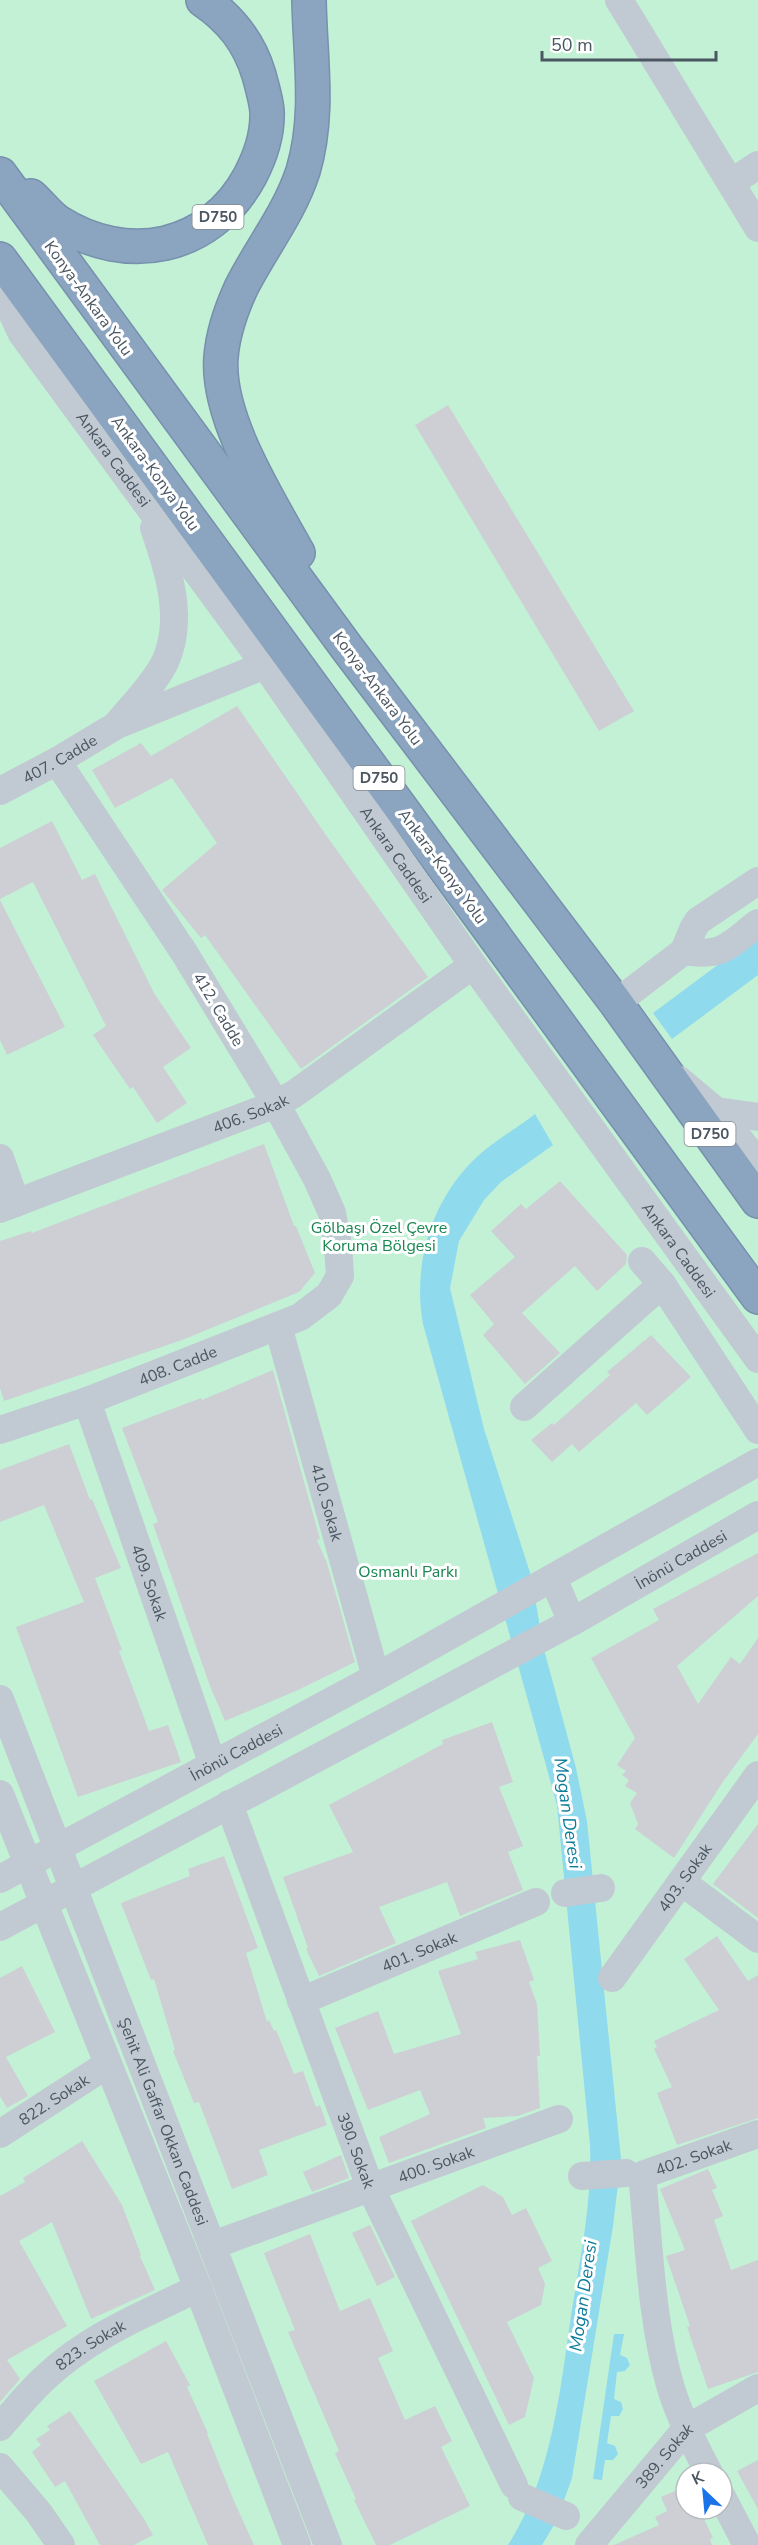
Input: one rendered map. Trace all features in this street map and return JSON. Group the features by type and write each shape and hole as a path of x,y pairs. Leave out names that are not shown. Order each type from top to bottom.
{"highway":[{"name":"D750","path":"0,165 56,220 84,236 113,245 136,247 162,245 187,237 232,205 256,165 266,136 267,111 257,68 248,47 234,26 203,0"},
{"name":"D750","path":"309,0 315,88 312,122 303,172 287,209 241,288 226,326 221,359 224,393 234,429 347,648"},
{"name":"Konya-Ankara Yolu","path":"0,174 347,648 662,1066 758,1201"},
{"name":"Ankara-Konya Yolu","path":"0,259 758,1297"}],"street":[{"path":"620,0 758,228"},
{"path":"731,183 758,165"},
{"name":"Ankara Caddesi","path":"0,287 21,334 265,665 473,965 758,1359"},
{"path":"117,725 163,666 171,647 174,601 167,569 144,501"},
{"path":"117,725 265,665"},
{"name":"407. Cadde","path":"0,791 57,761 117,725"},
{"name":"412. Cadde","path":"57,761 185,954 305,1155 332,1213 338,1245 340,1276"},
{"path":"615,1003 684,951 698,921 758,881"},
{"path":"684,951 705,955 715,953 758,923"},
{"name":"406. Sokak","path":"8,1206 276,1104 294,1094 473,965"},
{"path":"662,1066 716,1111 758,1162"},
{"path":"716,1111 758,1117"},
{"path":"0,1158 8,1206"},
{"path":"642,1261 662,1284 758,1430"},
{"name":"408. Cadde","path":"0,1430 87,1401 300,1317 329,1295 340,1276"},
{"path":"524,1407 662,1284"},
{"name":"410. Sokak","path":"278,1326 376,1677"},
{"name":"409. Sokak","path":"87,1401 213,1765"},
{"name":"İnönü Caddesi","path":"0,1879 376,1677 758,1462"},
{"name":"İnönü Caddesi","path":"0,1927 572,1622 758,1515"},
{"path":"553,1578 572,1622"},
{"path":"464,1627 481,1671"},
{"name":"Şehit Ali Gaffar Okkan Caddesi","path":"0,1699 60,1848 328,2545"},
{"name":"403. Sokak","path":"612,1978 758,1775"},
{"name":"Şehit Ali Gaffar Okkan Caddesi","path":"0,1794 198,2288 297,2545"},
{"name":"390. Sokak","path":"229,1804 370,2187 518,2491 566,2516"},
{"path":"682,1882 758,1939"},
{"path":"565,1893 601,1888"},
{"name":"401. Sokak","path":"301,2001 536,1902"},
{"name":"822. Sokak","path":"0,2134 108,2064"},
{"name":"400. Sokak","path":"213,2245 559,2119"},
{"name":"402. Sokak","path":"686,2429 670,2385 660,2340 642,2175 758,2133"},
{"path":"582,2176 626,2173"},
{"name":"823. Sokak","path":"0,2427 46,2376 91,2342 119,2325 198,2288"},
{"name":"389. Sokak","path":"590,2545 686,2429 758,2388"},
{"path":"686,2429 703,2461"},
{"path":"0,2467 39,2513 61,2545"},
{"path":"734,2520 747,2545"}],"green space":[{"name":"Gölbaşı Özel Çevre Koruma Bölgesi","path":"0,0 758,0 758,2545 0,2545"}],"water":[{"path":"758,935 758,975 672,1039 653,1013"},
{"name":"Mogan Deresi","path":"535,1114 553,1145 501,1182 484,1200 459,1241 450,1288 484,1429 532,1579 543,1646 576,1768 587,1821 621,2159 613,2226 572,2478 557,2520 542,2545 508,2545 535,2490 552,2431 585,2227 590,2145 557,1805 423,1324 420,1278 429,1233 449,1191 479,1155"},
{"path":"614,2334 624,2334 620,2355 627,2358 630,2365 625,2371 617,2372 614,2399 621,2402 623,2409 619,2416 611,2416 607,2443 615,2446 618,2454 613,2460 605,2460 602,2480 593,2479"}],"building":[{"path":"448,405 634,711 599,731 415,425"},
{"path":"237,706 428,977 301,1069 205,935 201,938 162,890 217,843 172,778 115,808 92,770 141,743 151,756"},
{"path":"52,821 82,880 95,874 154,993 191,1048 163,1067 187,1103 157,1123 133,1087 130,1089 93,1035 106,1026 33,882 0,899 0,848"},
{"path":"0,900 65,1027 7,1055 0,1040"},
{"path":"264,1144 294,1226 296,1226 315,1273 299,1292 182,1340 4,1401 0,1388 0,1241 31,1231 32,1233"},
{"path":"560,1181 627,1255 626,1264 597,1291 575,1266 522,1313 560,1353 525,1384 483,1335 494,1324 470,1295 515,1257 491,1231 521,1204 526,1209"},
{"path":"651,1335 691,1377 647,1415 636,1403 579,1452 572,1444 552,1462 531,1440 552,1423 554,1425 610,1375 607,1372"},
{"path":"273,1370 320,1539 317,1540 327,1563 355,1662 298,1690 225,1721 210,1686 153,1524 158,1522 122,1428 201,1398 202,1400"},
{"path":"69,1444 90,1500 92,1499 121,1568 95,1578 122,1650 119,1651 149,1731 168,1725 181,1762 78,1797 16,1627 84,1602 44,1505 0,1522 0,1470"},
{"path":"758,1553 758,1596 677,1666 698,1704 731,1657 740,1664 758,1638 758,1734 722,1783 674,1858 635,1829 638,1824 630,1803 637,1793 625,1786 629,1780 622,1775 626,1771 617,1765 635,1738 591,1658 659,1620 653,1609"},
{"path":"492,1722 513,1782 499,1787 523,1846 508,1852 523,1890 460,1916 447,1882 379,1907 396,1943 319,1976 306,1949 308,1948 283,1877 353,1852 329,1805 443,1744 442,1740"},
{"path":"758,1824 758,1918 713,1884"},
{"path":"224,1856 258,1948 246,1953 267,2022 269,2020 274,2031 276,2030 294,2074 303,2071 316,2107 320,2105 327,2125 259,2150 268,2175 232,2189 199,2102 194,2103 173,2051 175,2050 154,1979 151,1980 121,1903 190,1876 188,1869"},
{"path":"717,1936 748,1981 758,1975 758,2118 677,2145 657,2093 672,2087 654,2049 657,2047 654,2041 719,2010 684,1959"},
{"path":"520,1940 534,1980 529,1982 537,2004 540,2108 518,2116 483,2118 486,2128 389,2163 379,2137 430,2114 420,2090 368,2110 335,2028 378,2011 394,2054 461,2034 438,1971 478,1959 475,1952"},
{"path":"22,1966 55,2032 6,2057 28,2096 7,2108 0,2096 0,1978"},
{"path":"82,2141 122,2205 155,2290 91,2319 52,2222 19,2241 67,2326 7,2360 20,2379 0,2402 0,2196 25,2182 23,2178"},
{"path":"341,2155 349,2178 312,2192 303,2172"},
{"path":"708,2169 717,2188 712,2190 723,2216 714,2220 731,2270 758,2260 758,2372 708,2389 687,2327 690,2326 666,2256 685,2250 660,2189"},
{"path":"483,2185 503,2197 512,2215 526,2208 552,2261 538,2268 545,2284 541,2305 507,2322 534,2378 525,2417 509,2425 411,2221"},
{"path":"370,2225 395,2277 377,2286 352,2233"},
{"path":"310,2234 340,2311 370,2298 393,2351 378,2358 405,2420 435,2406 452,2441 441,2447 470,2506 390,2545 376,2545 354,2500 356,2499 335,2453 339,2451 288,2332 295,2330 264,2253"},
{"path":"166,2341 190,2385 187,2387 254,2545 208,2545 168,2452 141,2464 94,2381"},
{"path":"70,2411 153,2535 134,2545 100,2545 65,2481 55,2487 32,2452 41,2445 36,2439 50,2430 47,2426"},
{"path":"758,2460 758,2509 737,2471"},
{"path":"674,2491 674,2521 705,2521 713,2538 710,2539 712,2545 614,2545 659,2525 655,2517 667,2511 661,2497"}],"park label":[{"name":"Osmanlı Parkı","path":"408,1571"}]}
